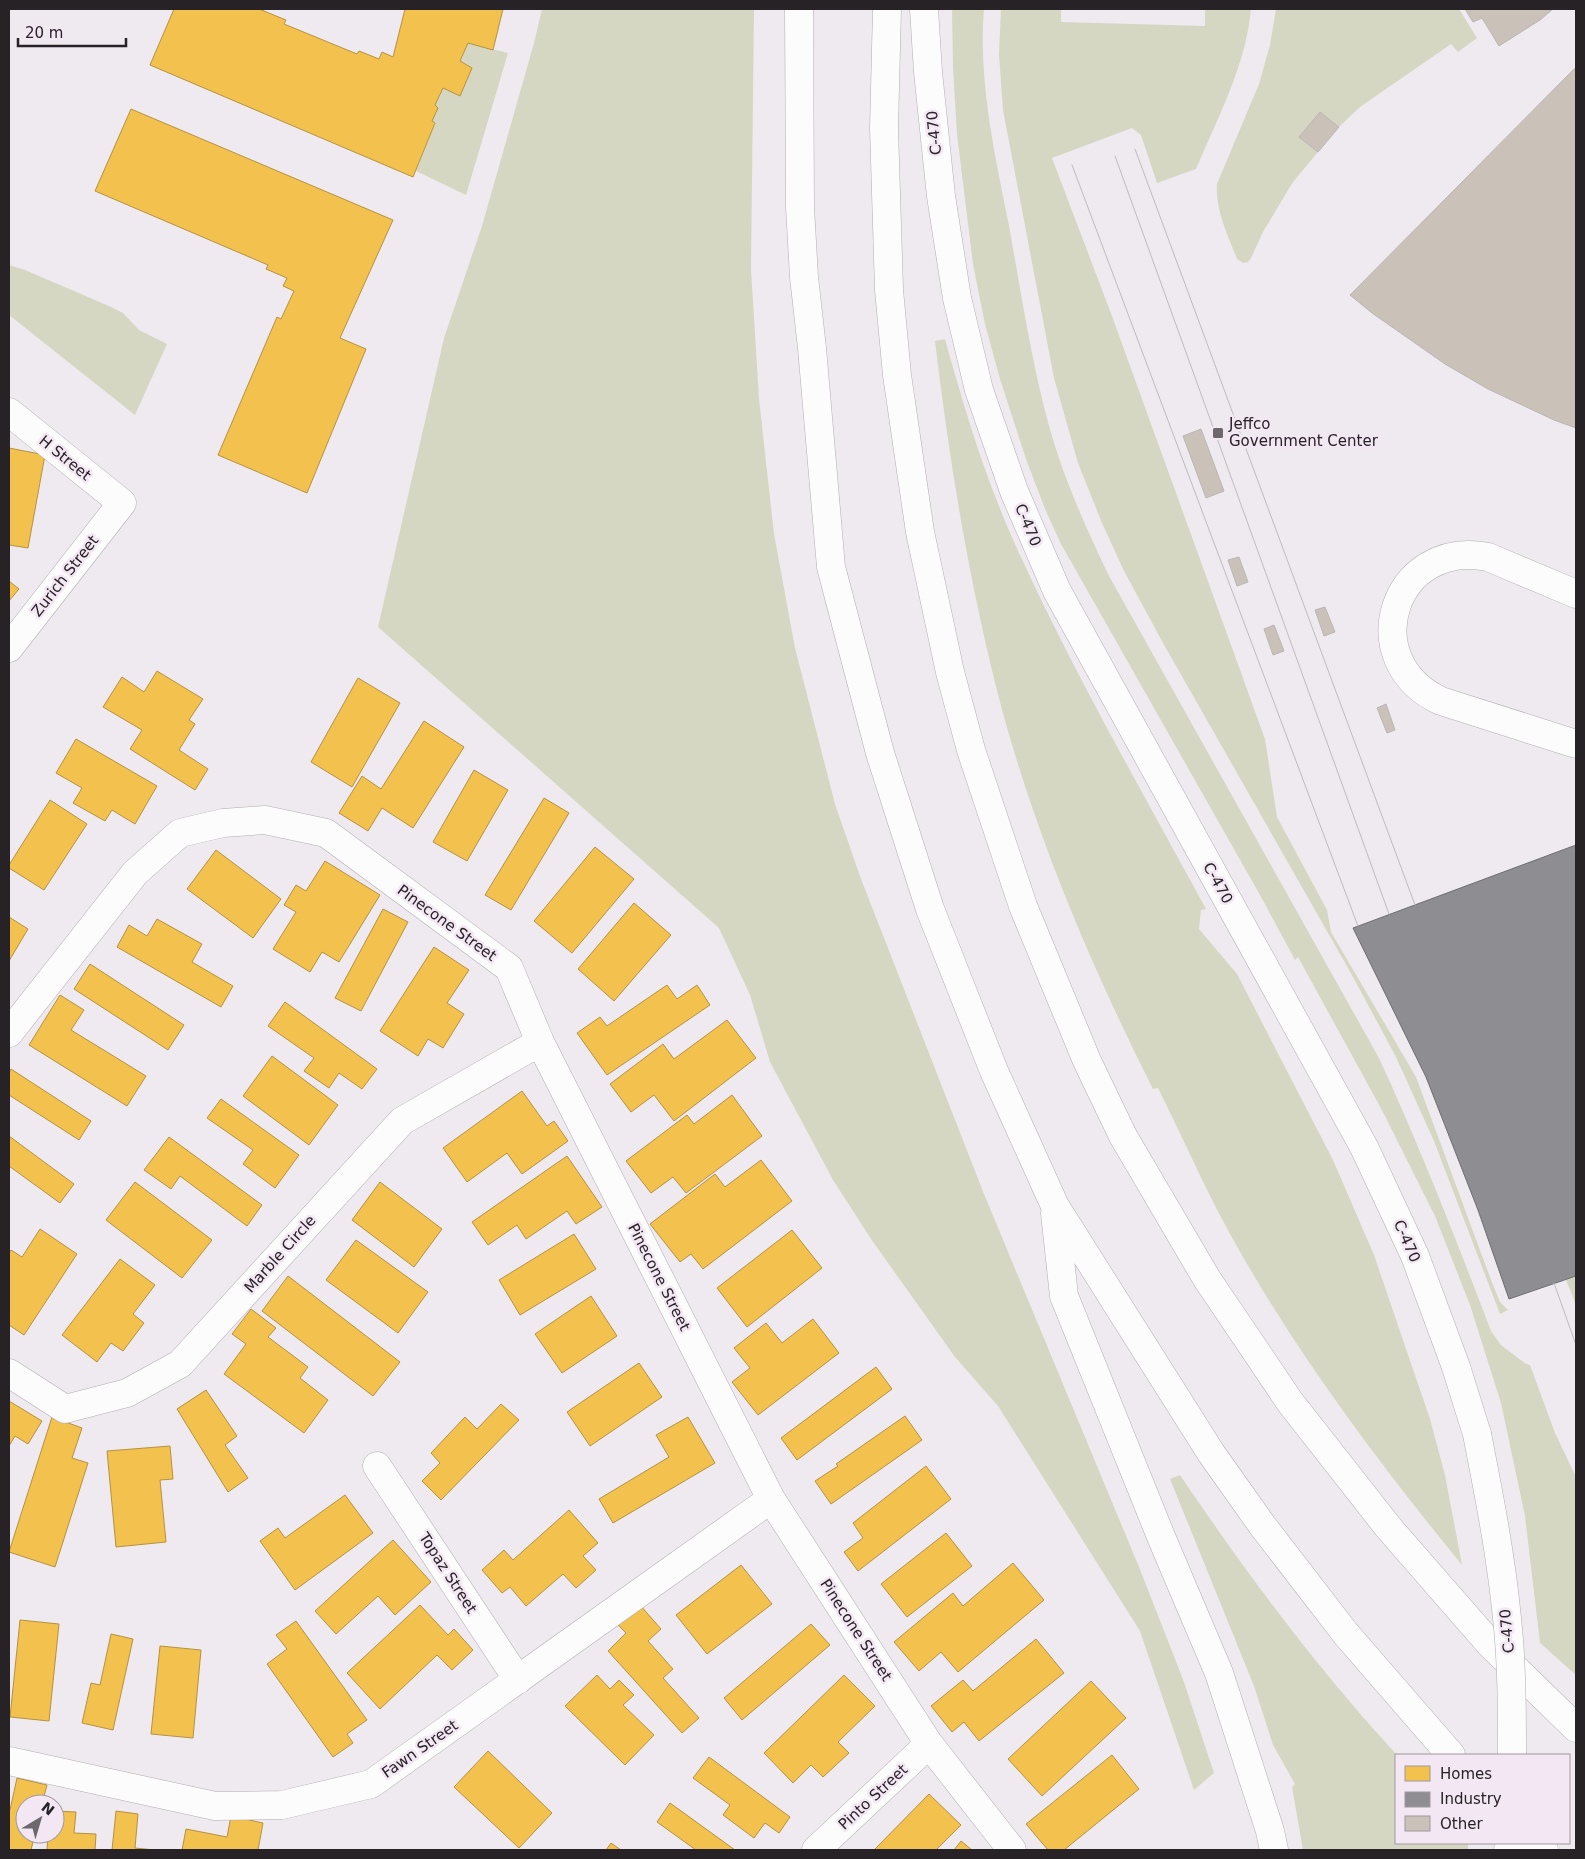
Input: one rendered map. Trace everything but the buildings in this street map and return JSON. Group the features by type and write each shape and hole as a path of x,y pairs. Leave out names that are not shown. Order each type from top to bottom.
{"main road":[{"path":"799,9 800,207 804,277 812,348 830,566 880,753 930,908 994,1071 1055,1206 1211,1453 1262,1525 1346,1634 1450,1754"},
{"path":"887,9 884,128 889,290 897,375 920,532 950,672 971,750 1027,915 1086,1061 1123,1136 1207,1279 1290,1402 1388,1526 1490,1644 1576,1728"},
{"name":"C-470","path":"924,9 928,72 941,196 957,298 979,390 1014,491 1057,591 1364,1147 1415,1256 1456,1367 1477,1434 1497,1539 1507,1619 1512,1702 1512,1754"},
{"name":"H Street","path":"9,412 122,503"},
{"name":"Zurich Street","path":"9,648 122,503"},
{"path":"1576,594 1488,557 1475,555 1452,556 1427,566 1408,582 1398,600 1392,624 1394,648 1398,659 1406,674 1419,688 1430,695 1576,744"},
{"name":"Pinecone Street","path":"9,1033 135,873 180,833 223,823 265,820 326,833 509,968 540,1042 771,1499 929,1744 1012,1850"},
{"name":"Marble Circle","path":"9,1373 65,1409 127,1392 180,1364 402,1121 540,1042"},
{"path":"1055,1206 1064,1296 1162,1539 1219,1673 1270,1831 1274,1850"},
{"name":"Topaz Street","path":"377,1466 518,1680"},
{"name":"Fawn Street","path":"9,1761 215,1806 282,1805 371,1784 771,1499"},
{"name":"Pinto Street","path":"816,1850 929,1744"}],"green space":[{"path":"542,9 754,9 751,269 759,399 774,534 795,648 835,804 861,879 984,1194 1139,1567 1184,1682 1214,1773 1194,1790 1140,1631 998,1406 955,1357 871,1239 833,1180 770,1062 750,995 719,928 378,627 444,338 482,226"},
{"path":"952,9 984,9 983,63 989,118 1032,351 1049,426 1068,483 1084,521 1109,576 1379,1058 1437,1193 1491,1331 1501,1345 1530,1365 1555,1433 1576,1477 1576,1675 1540,1643 1525,1516 1501,1403 1470,1305 1435,1216 1383,1112 1298,957 1295,960 1061,544 1026,459 1000,379 985,324 973,264 957,134"},
{"path":"1001,9 1061,9 1061,22 1205,26 1205,9 1251,9 1248,30 1237,71 1196,169 1157,183 1141,135 1132,128 1052,158 1112,316 1265,739 1277,817 1327,910 1331,932 1416,1077 1491,1280 1500,1302 1508,1310 1500,1314 1434,1141 1396,1057 1352,975 1163,643 1123,569 1078,463 1054,378 1003,110 999,54"},
{"path":"1276,9 1459,9 1477,38 1458,52 1451,44 1360,107 1339,127 1320,112 1300,137 1318,152 1293,182 1263,232 1251,258 1248,262 1243,263 1237,259 1223,222 1218,203 1217,184 1259,84 1270,45"},
{"path":"468,43 508,53 466,195 416,171 435,123 432,121 435,105 443,88 460,96 472,68 460,61"},
{"path":"9,265 25,270 123,313 139,330 167,344 135,415 9,315"},
{"path":"945,339 960,393 997,501 1040,598 1133,777 1206,909 1201,910 1199,929 1237,974 1333,1160 1374,1255 1430,1419 1445,1475 1462,1565 1402,1490 1344,1412 1289,1333 1264,1292 1217,1210 1158,1088 1153,1089 1089,953 1034,813 1018,765 992,671 963,530 947,436 935,341"},
{"path":"1576,1276 1576,1305 1566,1280"},
{"path":"1180,1475 1230,1548 1283,1619 1367,1722 1396,1754 1395,1844 1468,1844 1468,1850 1303,1850 1292,1787 1295,1784 1273,1745 1254,1686 1170,1479"}],"tram line":[{"path":"1135,149 1415,905"},
{"path":"1115,156 1389,914"},
{"path":"1072,165 1358,926"},
{"path":"1554,1283 1576,1345"}],"place":[{"name":"Jeffco Government Center","path":"1218,433"}]}
